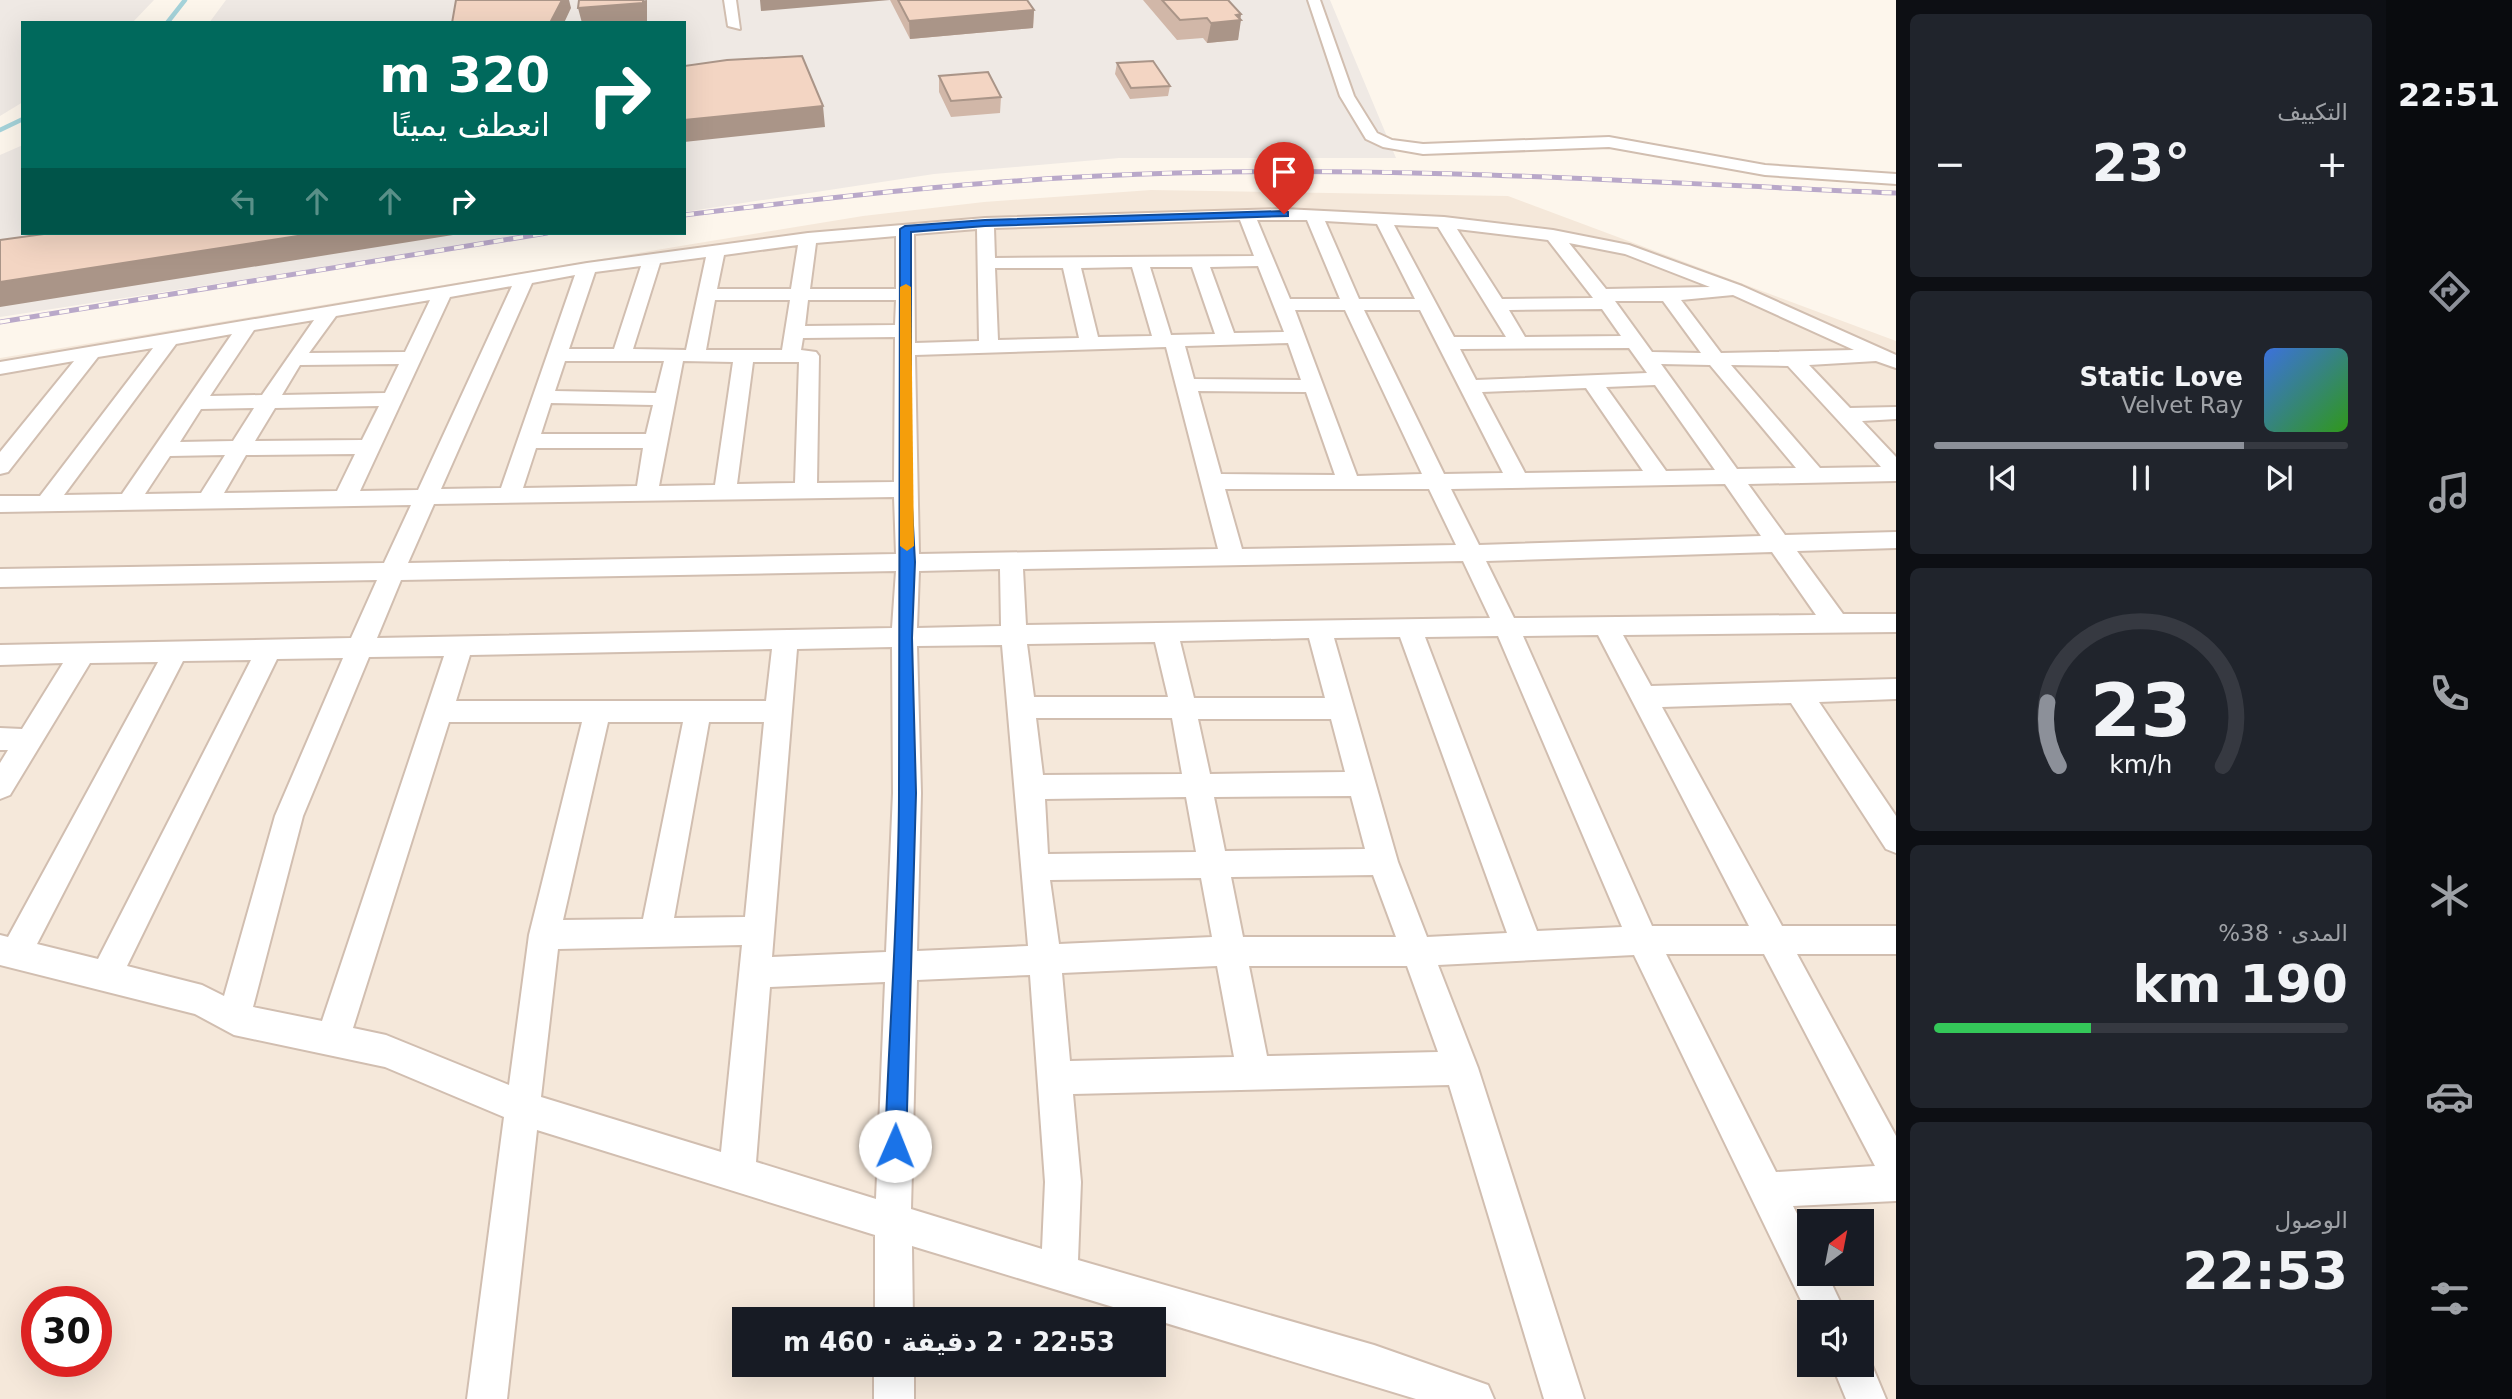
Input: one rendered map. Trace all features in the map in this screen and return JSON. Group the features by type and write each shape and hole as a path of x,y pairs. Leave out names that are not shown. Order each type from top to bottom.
{"street":[{"path":"730,0 736,26"},
{"path":"1314,0 1347,96 1371,136 1388,144 1423,149 1609,142 1765,170 1896,179"},
{"path":"1313,214 1352,305 1506,626 1643,940 1820,1300"},
{"path":"0,368 587,268 808,238 985,223 1313,214 1444,222 1553,234 1629,250 1736,290 1889,358"},
{"path":"1246,215 1296,337 1349,483"},
{"path":"1382,217 1517,479"},
{"path":"1444,222 1519,342"},
{"path":"985,223 989,347"},
{"path":"894,1307 893,1223 907,793 904,638 908,562 905,489 905,229"},
{"path":"1553,234 1604,299 1835,622"},
{"path":"791,354 808,238"},
{"path":"647,492 665,399 707,295 716,251"},
{"path":"622,355 652,260"},
{"path":"986,263 1266,261"},
{"path":"1139,262 1187,385 1210,481 1232,556"},
{"path":"1199,262 1226,339"},
{"path":"1071,263 1090,344"},
{"path":"510,494 587,268"},
{"path":"234,1020 289,816 392,572 525,278"},
{"path":"1496,305 1736,290"},
{"path":"344,500 443,293"},
{"path":"707,295 906,294"},
{"path":"1668,295 1717,360 1814,475"},
{"path":"1281,305 1428,304"},
{"path":"206,502 294,359 329,313"},
{"path":"128,502 246,328"},
{"path":"794,332 989,347 1296,337"},
{"path":"46,504 170,339"},
{"path":"1449,343 1519,342 1641,350 1717,360 1889,358"},
{"path":"0,467 91,354"},
{"path":"557,355 809,356 806,491"},
{"path":"725,492 732,422 744,355"},
{"path":"294,359 411,358"},
{"path":"1793,360 1896,472"},
{"path":"1471,386 1661,379"},
{"path":"1592,382 1658,477"},
{"path":"1187,385 1313,386"},
{"path":"542,397 665,399"},
{"path":"195,403 392,399"},
{"path":"1845,415 1896,414"},
{"path":"527,441 655,441"},
{"path":"165,449 368,447"},
{"path":"1210,481 1349,483 1896,472"},
{"path":"0,504 905,489"},
{"path":"0,578 1471,553 1896,540"},
{"path":"1011,560 1014,636 1030,787 1034,867 1045,959 1063,1182 1059,1273"},
{"path":"0,655 1319,629 1896,623"},
{"path":"1606,626 1896,1171"},
{"path":"1319,629 1383,862 1461,1068 1563,1399"},
{"path":"1409,629 1528,948"},
{"path":"1166,633 1254,1073"},
{"path":"737,1174 785,640"},
{"path":"333,1039 460,646"},
{"path":"107,975 269,650"},
{"path":"176,651 8,952 202,1000 234,1020 386,1051 525,1109 893,1223 1374,1365 1474,1399"},
{"path":"0,787 83,653"},
{"path":"1644,697 1894,692"},
{"path":"1799,694 1896,840"},
{"path":"1021,707 1340,709"},
{"path":"440,711 778,712"},
{"path":"656,932 698,711"},
{"path":"487,1399 525,1109 544,935 597,713"},
{"path":"0,739 31,740"},
{"path":"1030,787 1363,784"},
{"path":"1034,867 1383,862"},
{"path":"544,935 757,931"},
{"path":"753,973 1230,951 1415,952 1643,940 1773,940 1893,946"},
{"path":"1054,1078 1461,1068"},
{"path":"1764,1191 1896,1183"},
{"path":"894,1377 894,1399"},
{"path":"1857,1377 1866,1399"}],"shaded area":[{"path":"0,0 154,0 134,21 21,21 21,103 0,116"},
{"path":"226,0 1330,0 1396,158 1119,158 934,174 686,212 686,21 210,21"},
{"path":"21,146 21,235 535,235 0,317 0,155"},
{"path":"1151,190 1508,196 1896,341 1896,1399 0,1399 0,358 863,216 984,202"}],"building":[{"path":"456,0 562,0 551,21 452,21"},
{"path":"579,0 643,0 643,3 578,8"},
{"path":"898,0 1027,0 1034,10 909,21"},
{"path":"1162,0 1228,0 1241,14 1236,15 1241,20 1211,23 1207,18 1180,20"},
{"path":"802,56 823,106 686,120 686,66 727,60"},
{"path":"1153,61 1170,86 1131,88 1117,63"},
{"path":"988,72 1001,97 951,101 939,76"},
{"path":"36,235 304,235 0,282 0,240"}],"waterway":[{"path":"169,21 185,0"},
{"path":"0,130 21,120"}],"railway":[{"path":"686,215 930,188 1053,178 1266,171 1626,180 1896,193"},
{"path":"0,322 535,235"}],"slow traffic":[{"path":"906,287 907,546"}],"route":[{"path":"895,1146 907,793 904,638 908,562 905,489 905,229 985,223 1284,214"}]}
